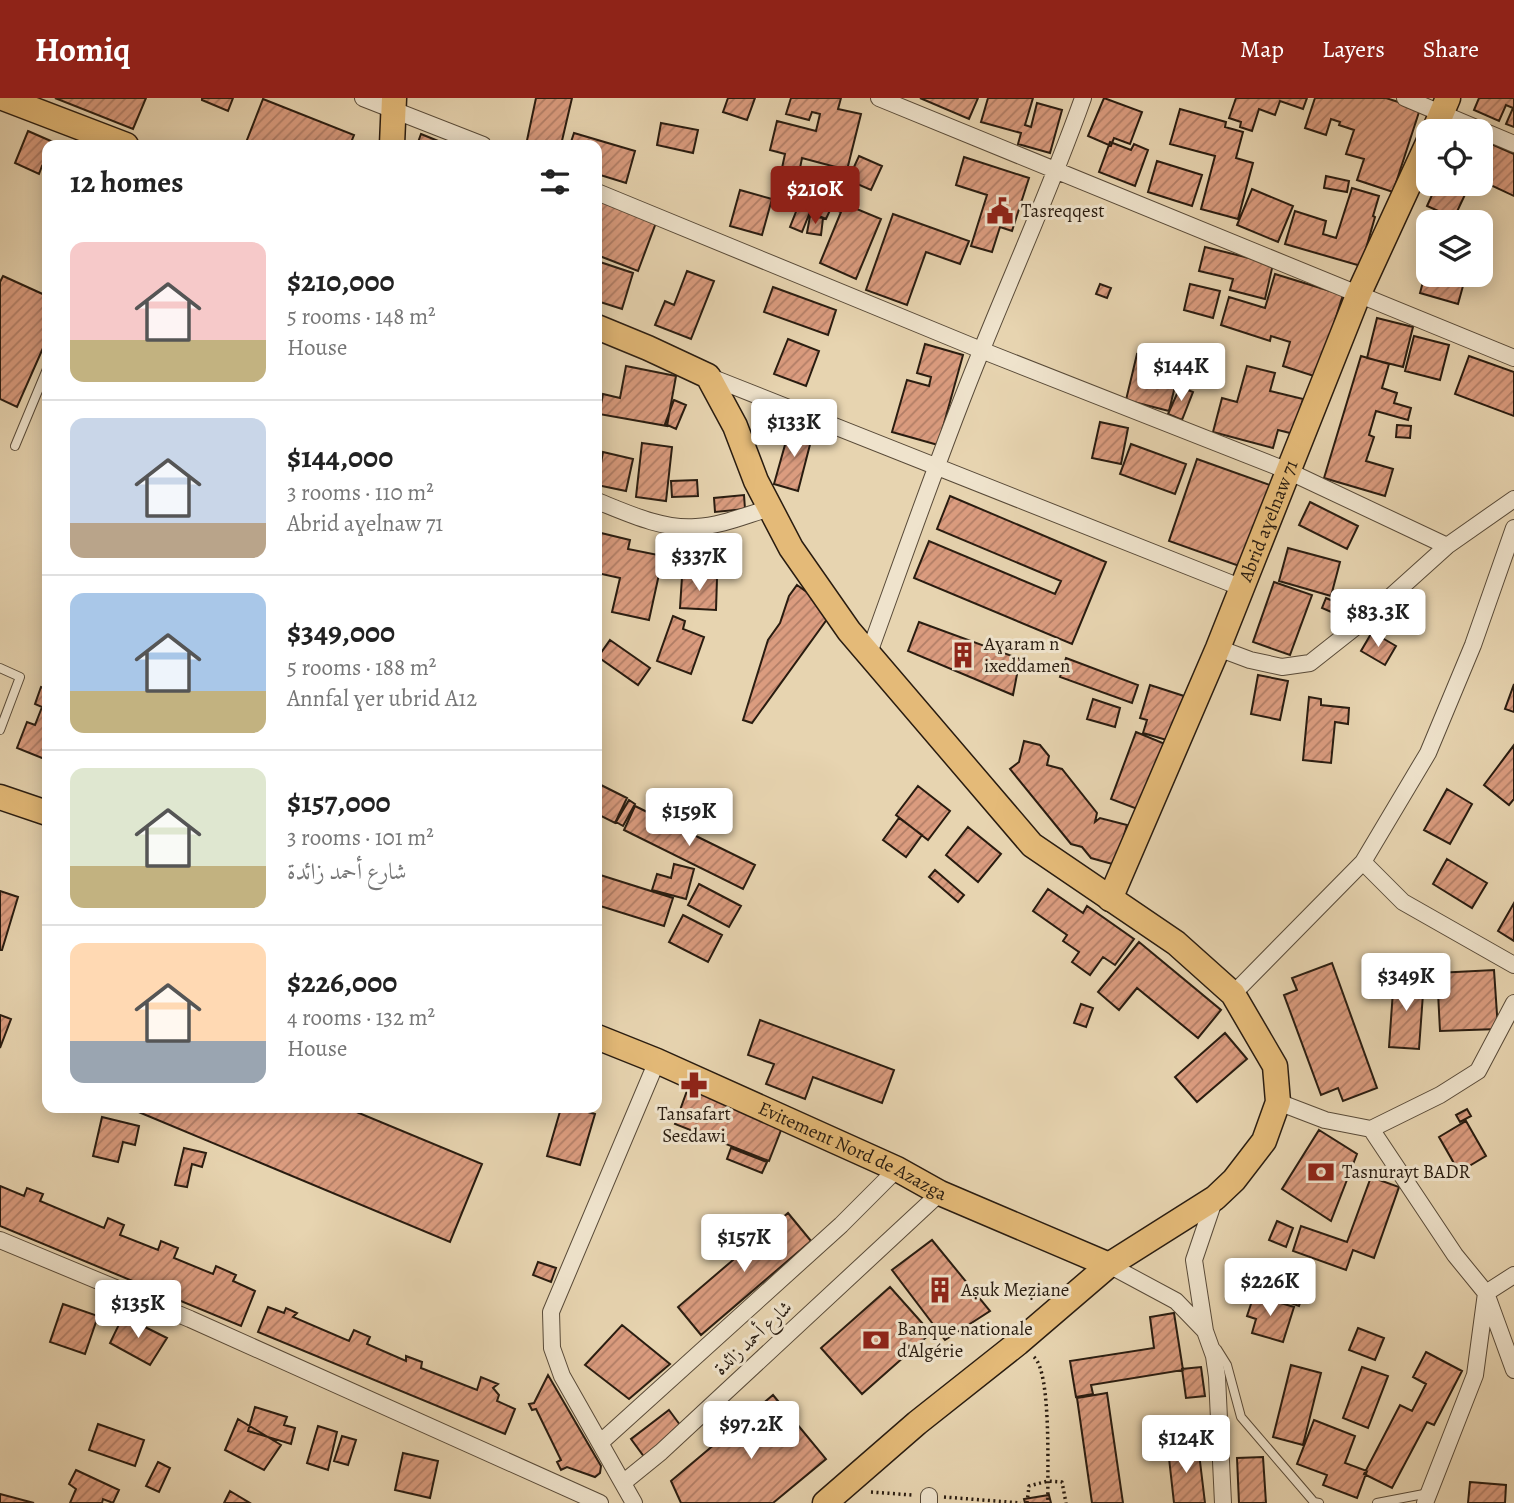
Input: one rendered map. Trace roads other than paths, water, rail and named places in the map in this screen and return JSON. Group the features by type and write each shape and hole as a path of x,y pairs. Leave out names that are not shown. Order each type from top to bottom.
{"main road":[{"path":"4,98 107,140"},
{"path":"392,140 394,104"},
{"name":"Abrid aɣelnaw 71","path":"1110,899 1218,648 1359,293 1416,169"},
{"path":"602,329 708,376 735,426 756,481 791,548 849,631 1032,845 1176,943 1233,994 1275,1066 1278,1102 1264,1141 1234,1180 1215,1198 1109,1265 1018,1343 917,1423 825,1503"},
{"path":"0,797 42,811"},
{"name":"Evitement Nord de Azazga","path":"602,1039 897,1169 940,1193 1109,1265"}],"street":[{"path":"363,98 394,104 472,140"},
{"path":"879,98 1514,358"},
{"path":"869,653 981,350 1057,171 1083,98"},
{"path":"1405,98 1514,144"},
{"path":"602,194 981,350 1288,471 1447,546"},
{"path":"708,376 1240,587"},
{"path":"1218,648 1250,660 1282,667 1310,663 1367,618 1447,546 1514,499"},
{"path":"602,503 638,517 673,526 696,528 723,523 770,508"},
{"path":"1233,994 1363,862 1428,754 1473,645 1514,528"},
{"path":"1363,862 1403,902 1514,965"},
{"path":"1278,1102 1325,1120 1371,1129 1440,1095 1478,1071 1514,1003"},
{"path":"634,1503 562,1376 552,1348 551,1312 657,1061"},
{"path":"1371,1129 1455,1255 1486,1293 1514,1370"},
{"name":"شارع أحمد زائدة","path":"601,1442 841,1225 897,1169"},
{"name":"شارع أحمد زائدة","path":"624,1482 671,1443 940,1193"},
{"path":"1215,1198 1194,1261 1205,1331 1217,1377 1223,1503"},
{"path":"0,1240 190,1318 600,1503"},
{"path":"1109,1265 1176,1301 1205,1331"},
{"path":"1427,1498 1475,1375 1486,1293 1514,1275"}],"lane":[{"path":"15,446 42,381"},
{"path":"0,668 20,677 0,730"},
{"path":"1205,1331 1227,1365 1241,1417 1314,1502 1319,1503"},
{"path":"1377,1503 1427,1498"}],"place":[{"name":"Tasreqqest","path":"1000,211"},
{"name":"Aɣaram n ixeddamen","path":"963,655"},
{"name":"Tansafart Seɛdawi","path":"694,1085"},
{"name":"Tasnurayt BADR","path":"1321,1172"},
{"name":"Aṣuk Meẓiane","path":"940,1290"},
{"name":"Banque nationale d'Algérie","path":"876,1340"}]}
